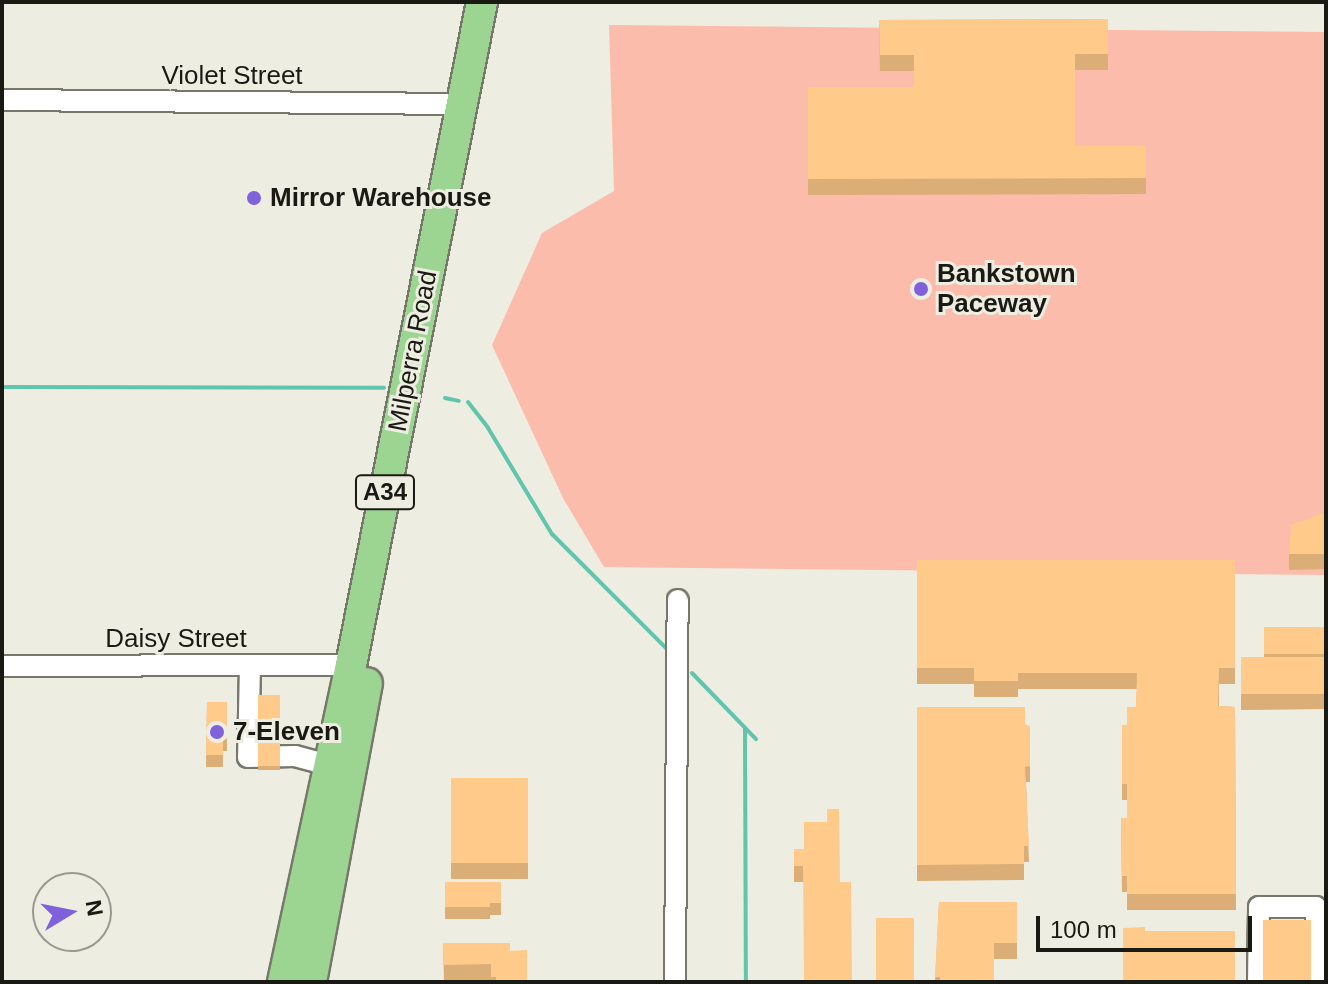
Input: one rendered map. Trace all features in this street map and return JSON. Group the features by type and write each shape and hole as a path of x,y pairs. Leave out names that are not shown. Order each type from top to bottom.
{"highway":[{"name":"Milperra Road","path":"283,982 351,665 482,2"},
{"name":"Milperra Road","path":"311,982 441,297 501,2"}],"street":[{"name":"Violet Street","path":"2,100 461,104"},
{"path":"675,982 678,600"},
{"path":"250,665 248,757 295,756 329,765"},
{"name":"Daisy Street","path":"2,666 351,665"},
{"path":"1258,982 1259,907 1316,907 1316,982"}],"shaded area":[{"name":"Bankstown Paceway","path":"609,25 1326,32 1326,575 604,567 563,498 492,345 542,233 614,191"}],"building":[{"path":"1108,19 1108,54 1075,54 1075,146 1146,146 1146,178 808,179 808,87 914,87 914,55 880,55 879,20"},
{"path":"1326,512 1326,554 1289,554 1291,525"},
{"path":"917,560 1235,560 1235,668 1219,668 1218,706 1235,707 1236,894 1127,894 1127,876 1122,876 1121,818 1127,818 1127,784 1122,784 1122,725 1127,725 1127,707 1136,707 1137,673 1018,673 1018,681 974,681 974,668 917,668"},
{"path":"1264,627 1326,627 1326,654 1264,654"},
{"path":"1241,657 1326,657 1326,694 1241,694"},
{"name":"7-Eleven","path":"258,695 280,695 280,766 258,766"},
{"name":"7-Eleven","path":"207,702 227,702 227,739 223,739 223,755 206,755"},
{"path":"917,707 1025,707 1025,726 1030,726 1030,766 1025,767 1029,846 1024,846 1024,864 917,865"},
{"path":"451,778 528,778 528,863 451,863"},
{"path":"827,809 839,809 840,882 851,882 852,982 804,982 803,866 794,866 794,849 804,849 804,822 827,822"},
{"path":"445,882 501,882 501,903 490,903 490,907 445,907"},
{"path":"939,902 1017,902 1017,943 994,943 994,982 940,982 940,977 935,977"},
{"path":"876,918 914,918 914,982 876,982"},
{"path":"1263,920 1311,920 1311,982 1263,982"},
{"path":"1145,927 1145,931 1235,931 1235,982 1123,982 1123,928"},
{"path":"443,943 510,943 510,951 527,950 527,982 496,982 496,977 491,977 491,964 444,965"}],"waterway":[{"path":"2,387 384,388"},
{"path":"445,398 459,401"},
{"path":"468,402 488,428 552,534 670,652"},
{"path":"692,673 756,739"},
{"path":"745,729 746,982"}],"place":[{"name":"Mirror Warehouse","path":"254,198"},
{"name":"Bankstown Paceway","path":"921,289"},
{"name":"7-Eleven","path":"217,732"}]}
